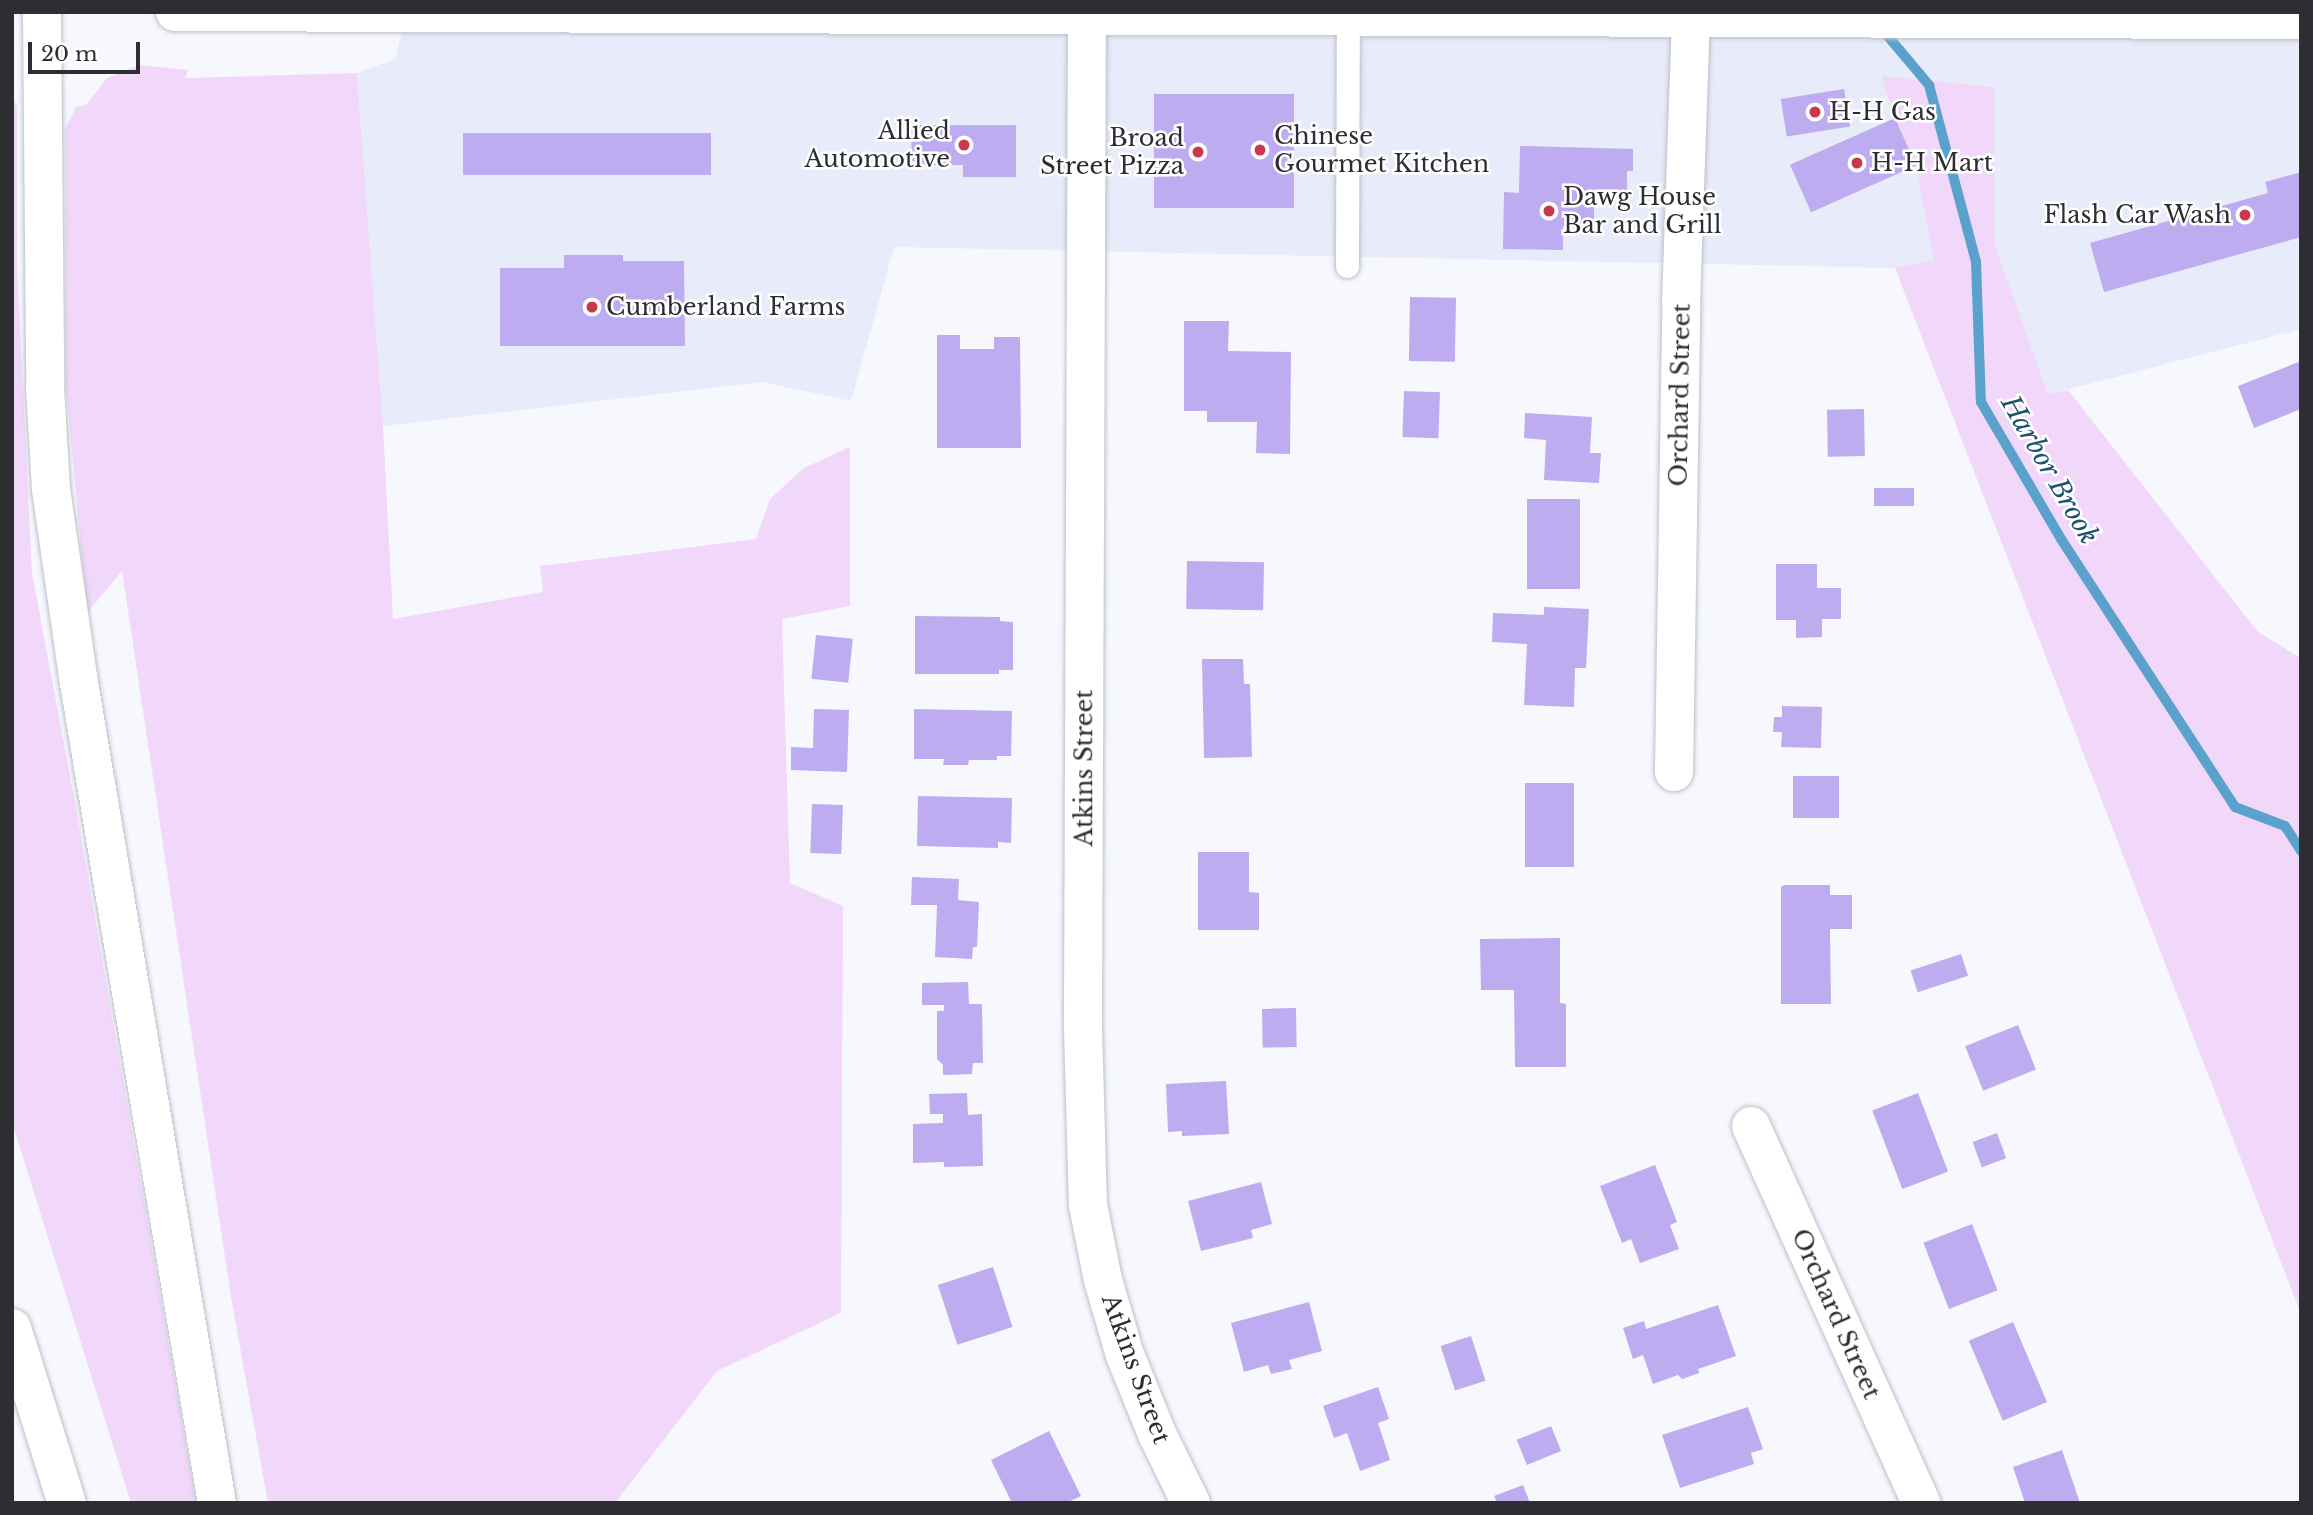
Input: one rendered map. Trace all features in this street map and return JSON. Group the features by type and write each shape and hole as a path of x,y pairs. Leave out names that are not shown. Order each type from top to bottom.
{"main road":[{"path":"42,12 45,388 54,513 100,808 217,1503"},
{"path":"175,12 1306,14 1854,20 2301,20"},
{"name":"Atkins Street","path":"1087,14 1083,1053 1088,1205 1103,1280 1125,1355 1157,1434 1191,1503"},
{"name":"Orchard Street","path":"1674,772 1681,317 1691,18"},
{"name":"Orchard Street","path":"1751,1126 1921,1503"},
{"path":"12,1328 66,1503"}],"lane":[{"path":"1347,266 1348,16"}],"shaded area":[{"path":"407,12 2301,12 2301,329 1954,419 1895,268 894,247 851,401 762,382 383,426 357,73 395,59"},
{"path":"139,65 188,70 185,78 357,73 383,426 393,619 543,592 540,566 756,539 770,499 804,468 850,447 850,606 782,619 790,883 843,906 841,1313 717,1371 615,1503 268,1503 231,1297 122,571 87,613 66,386 65,129 76,107 86,105 107,78"},
{"path":"1881,76 1994,87 1995,246 2048,394 2068,390 2258,632 2301,658 2301,1314 1895,268 1934,260 1916,166 1895,118"},
{"path":"12,97 17,106 17,265 32,573 76,808 196,1503 131,1503 12,1122"}],"building":[{"path":"1844,89 1850,127 1787,137 1781,99"},
{"path":"1154,94 1294,94 1294,208 1154,208"},
{"path":"1895,118 1916,166 1811,212 1790,165"},
{"name":"Allied Automotive","path":"911,125 1016,125 1016,177 963,177 963,165 912,165"},
{"path":"463,133 711,133 711,175 463,175"},
{"name":"Dawg House Bar and Grill","path":"1520,146 1633,149 1633,171 1627,171 1627,196 1594,195 1594,227 1563,226 1563,250 1503,249 1504,192 1519,193"},
{"name":"Flash Car Wash","path":"2301,172 2301,237 2104,292 2090,243 2268,193 2265,182"},
{"name":"Cumberland Farms","path":"564,255 623,255 623,261 684,261 685,346 500,346 500,268 564,268"},
{"path":"1410,297 1456,298 1455,362 1409,361"},
{"path":"1184,321 1229,321 1228,351 1291,352 1290,454 1256,453 1257,422 1207,422 1207,411 1184,411"},
{"path":"937,335 960,335 960,349 994,349 994,337 1020,337 1021,448 937,448"},
{"path":"2301,361 2301,409 2254,428 2238,386"},
{"path":"1404,391 1440,392 1438,438 1402,437"},
{"path":"1864,409 1865,456 1828,457 1827,410"},
{"path":"1525,413 1592,417 1590,453 1601,453 1599,483 1544,480 1546,440 1524,438"},
{"path":"1874,488 1914,488 1914,506 1874,506"},
{"path":"1527,499 1580,499 1580,589 1527,589"},
{"path":"1187,561 1264,562 1263,610 1186,609"},
{"path":"1776,564 1817,564 1817,588 1841,588 1841,619 1822,619 1822,637 1796,638 1796,620 1776,620"},
{"path":"1544,607 1589,609 1586,668 1575,668 1574,707 1524,705 1527,644 1492,642 1493,613 1544,615"},
{"path":"915,616 1000,617 1000,621 1013,622 1013,670 999,670 999,674 915,674"},
{"path":"816,635 853,639 848,683 811,679"},
{"path":"1202,659 1243,659 1244,684 1250,684 1252,757 1204,758"},
{"path":"1782,706 1822,707 1821,748 1781,747 1782,732 1773,732 1774,717 1782,717"},
{"path":"814,709 849,710 847,772 791,770 791,747 813,748"},
{"path":"914,709 1012,711 1011,756 997,756 997,760 969,760 968,765 943,765 944,759 914,759"},
{"path":"1793,776 1839,776 1839,818 1793,818"},
{"path":"1525,783 1574,783 1574,867 1525,867"},
{"path":"918,796 1012,798 1011,843 998,842 998,848 917,846"},
{"path":"812,804 843,805 841,854 810,853"},
{"path":"1198,852 1249,852 1249,892 1259,893 1259,930 1198,930"},
{"path":"912,877 959,879 958,900 979,902 977,947 973,947 972,959 935,957 937,905 911,905"},
{"path":"1830,885 1830,895 1852,895 1852,929 1830,929 1831,1004 1781,1004 1781,887"},
{"path":"1560,938 1560,1003 1566,1004 1566,1067 1515,1067 1514,990 1481,990 1480,939"},
{"path":"1961,954 1968,976 1918,992 1911,970"},
{"path":"968,982 969,1004 982,1004 983,1063 973,1063 972,1074 943,1075 943,1065 937,1059 937,1011 944,1011 944,1005 922,1005 922,983"},
{"path":"1296,1008 1297,1047 1263,1048 1262,1009"},
{"path":"2018,1025 2036,1070 1983,1091 1965,1046"},
{"path":"1226,1081 1229,1134 1182,1136 1182,1131 1168,1132 1166,1084"},
{"path":"967,1093 968,1115 982,1114 983,1166 944,1167 944,1162 913,1163 913,1124 943,1123 943,1114 930,1114 929,1094"},
{"path":"1918,1093 1948,1171 1902,1189 1872,1111"},
{"path":"1997,1133 2006,1158 1982,1167 1973,1142"},
{"path":"1655,1165 1677,1222 1670,1225 1679,1249 1640,1263 1631,1239 1622,1243 1600,1186"},
{"path":"1261,1182 1272,1224 1251,1230 1253,1238 1201,1251 1188,1201"},
{"path":"1972,1224 1997,1290 1949,1309 1923,1243"},
{"path":"993,1267 1012,1327 957,1345 938,1285"},
{"path":"1309,1302 1322,1351 1289,1360 1292,1369 1271,1374 1268,1365 1244,1372 1231,1323"},
{"path":"1718,1305 1736,1356 1698,1369 1699,1373 1682,1379 1678,1375 1653,1384 1643,1355 1633,1359 1623,1328 1644,1321 1646,1329"},
{"path":"2013,1322 2047,1402 2003,1421 1969,1341"},
{"path":"1471,1336 1486,1381 1455,1391 1441,1346"},
{"path":"1378,1387 1389,1419 1378,1423 1390,1460 1360,1471 1347,1433 1334,1438 1323,1406"},
{"path":"1748,1407 1763,1449 1751,1453 1754,1464 1680,1488 1662,1435"},
{"path":"1551,1426 1561,1451 1527,1465 1517,1440"},
{"path":"1049,1431 1081,1496 1066,1503 1012,1503 991,1460"},
{"path":"2062,1450 2080,1503 2025,1503 2013,1467"},
{"path":"1523,1485 1530,1503 1497,1503 1494,1496"}],"waterway":[{"name":"Harbor Brook","path":"1881,28 1929,85 1976,262 1981,402 2061,539 2235,807 2285,826 2301,851"}],"place":[{"name":"H-H Gas","path":"1815,112"},
{"name":"Allied Automotive","path":"964,145"},
{"name":"Chinese Gourmet Kitchen","path":"1260,150"},
{"name":"Broad Street Pizza","path":"1198,152"},
{"name":"H-H Mart","path":"1857,163"},
{"name":"Dawg House Bar and Grill","path":"1549,211"},
{"name":"Flash Car Wash","path":"2245,215"},
{"name":"Cumberland Farms","path":"592,307"}]}
